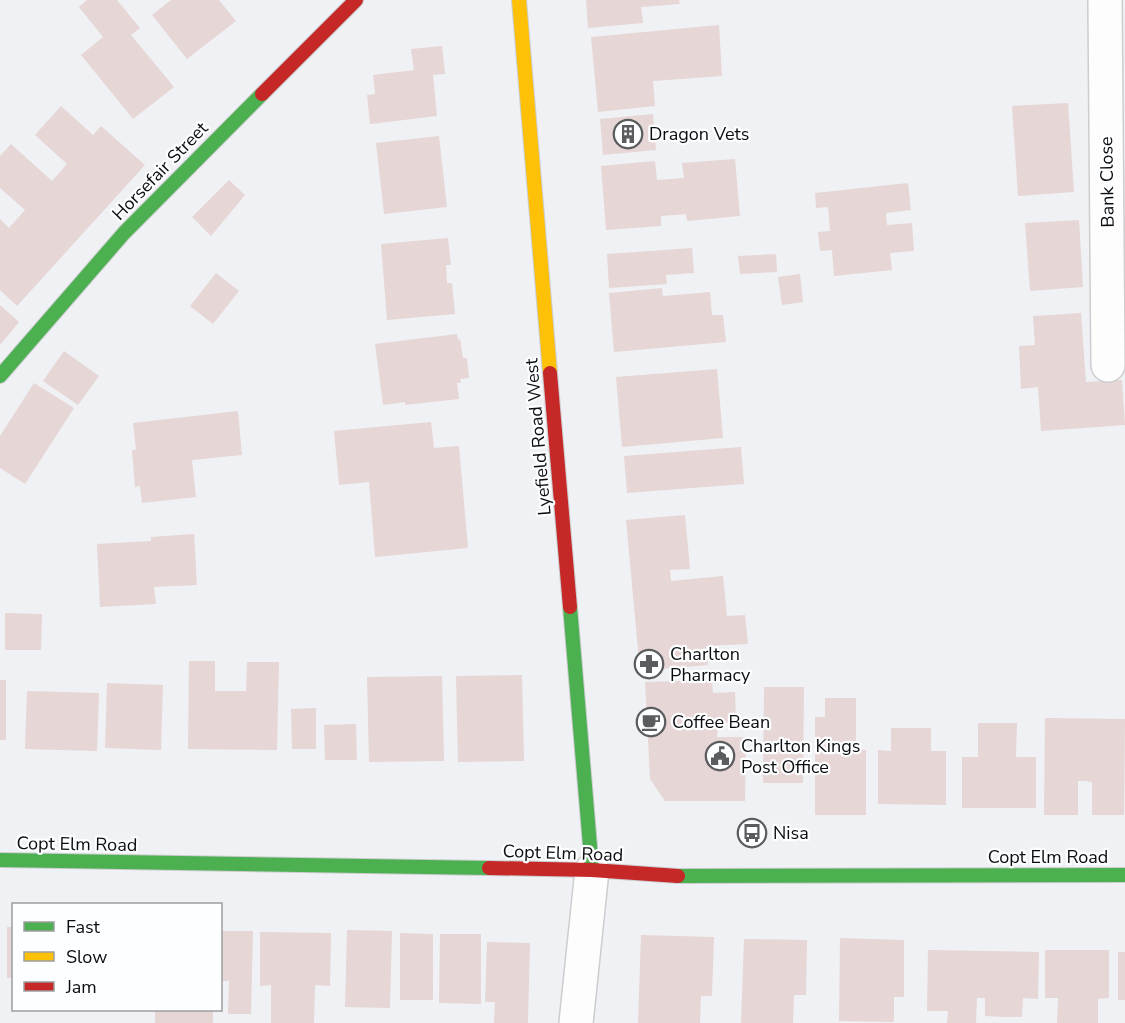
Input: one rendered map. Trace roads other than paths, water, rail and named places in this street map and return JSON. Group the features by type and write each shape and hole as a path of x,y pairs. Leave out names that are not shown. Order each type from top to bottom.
{"street":[{"name":"Horsefair Street","path":"0,376 124,233 356,0"},
{"name":"Lyefield Road West","path":"519,0 592,870"},
{"name":"Bank Close","path":"1105,0 1108,364"},
{"name":"Copt Elm Road","path":"0,860 592,870 689,877 1125,875"},
{"path":"576,1023 592,870"}],"place":[{"name":"Dragon Vets","path":"628,134"},
{"name":"Charlton Pharmacy","path":"649,664"},
{"name":"Coffee Bean","path":"651,722"},
{"name":"Charlton Kings Post Office","path":"720,756"},
{"name":"Nisa","path":"752,833"}]}
